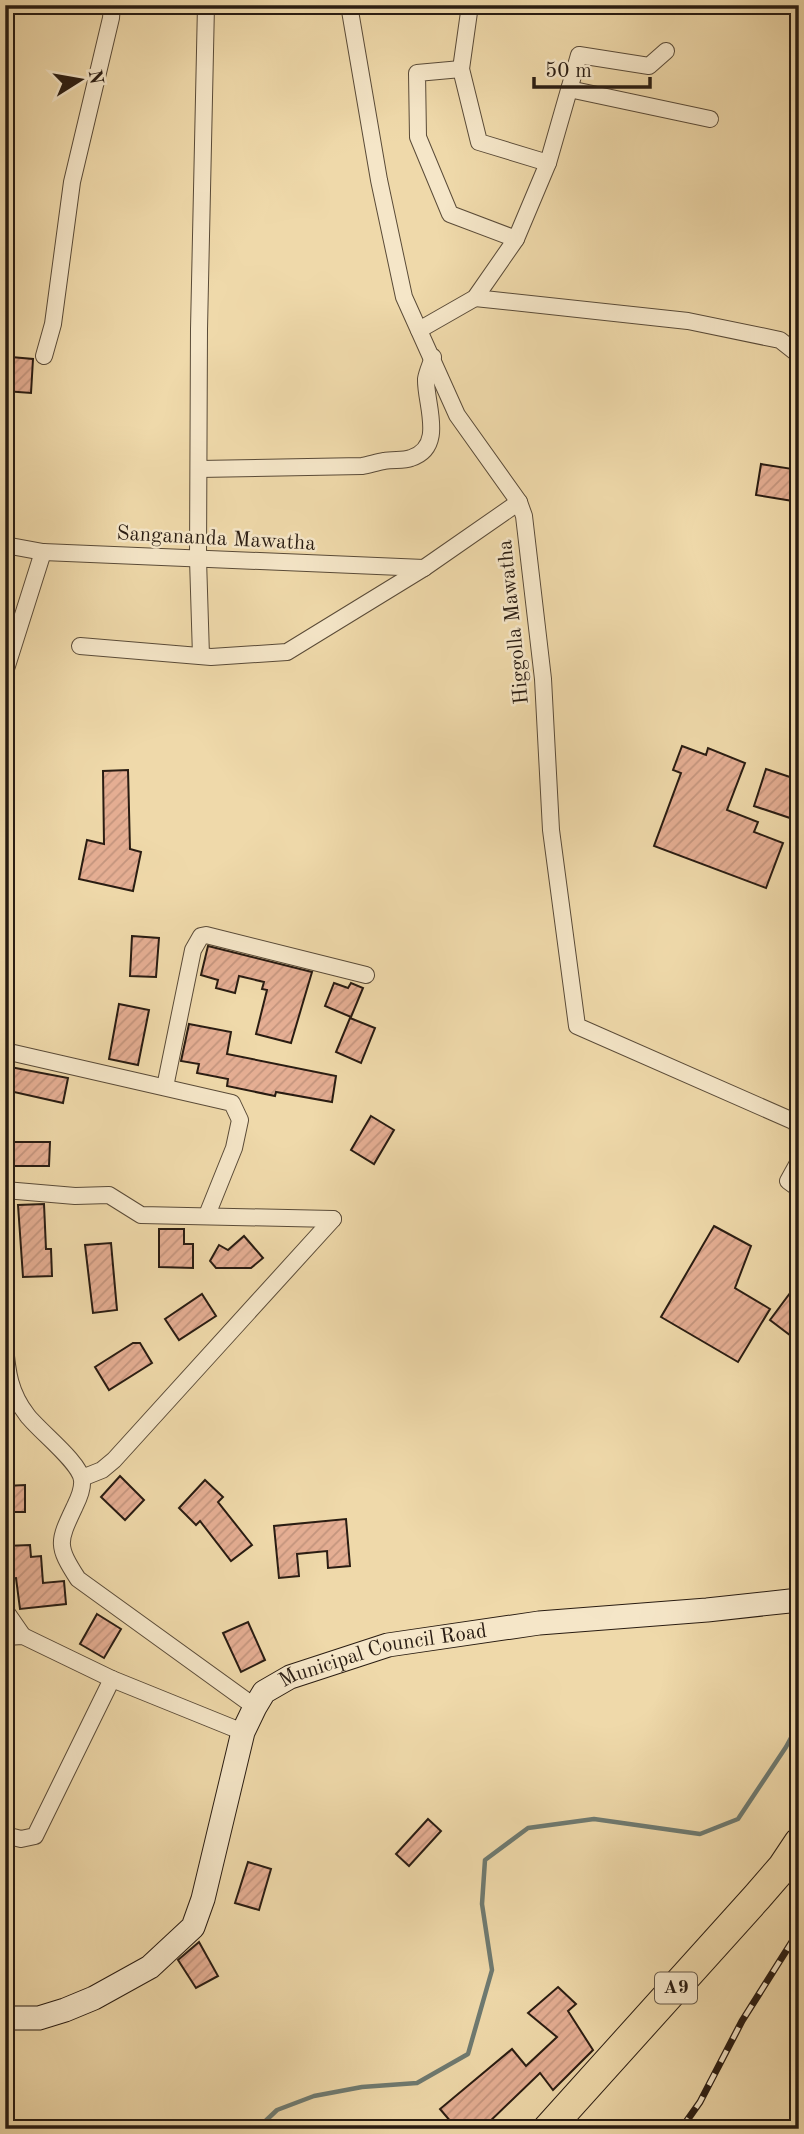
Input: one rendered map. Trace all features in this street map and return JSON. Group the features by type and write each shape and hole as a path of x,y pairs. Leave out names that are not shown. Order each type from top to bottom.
{"highway":[{"name":"A9","path":"548,2129 748,1908 783,1867 799,1843"}],"street":[{"path":"44,356 53,324 72,182 112,5"},
{"path":"201,656 198,559 199,329 206,5"},
{"name":"Higgolla Mawatha","path":"349,5 379,180 404,297 457,415 519,502 524,516 543,679 551,830 577,1026 793,1121 799,1127"},
{"path":"470,5 461,69 479,142 548,163"},
{"path":"419,330 475,298 516,239 548,163 579,55 649,66 666,51"},
{"path":"461,69 417,73 418,137 450,214 516,239"},
{"path":"569,89 710,119"},
{"path":"475,298 688,321 780,340 799,355"},
{"path":"200,469 362,466 412,458 423,451 431,434 426,378 433,357"},
{"path":"80,646 201,656 287,652 424,568 519,502"},
{"name":"Sangananda Mawatha","path":"5,545 43,552 424,568"},
{"path":"5,672 43,552"},
{"path":"165,1087 192,950 201,936 206,935 366,975"},
{"path":"5,1051 232,1103 240,1120 234,1148 207,1215"},
{"path":"799,1161 788,1181 799,1189"},
{"path":"5,1190 75,1196 109,1195 141,1215 333,1219 114,1460 102,1470 82,1478"},
{"path":"5,1345 8,1380 26,1414 71,1461 82,1478 81,1494 63,1533 62,1554 78,1579 255,1707"},
{"name":"Municipal Council Road","path":"5,2018 39,2018 94,1998 150,1967 193,1927 203,1899 243,1732 264,1692 290,1677 388,1645 539,1623 799,1600"},
{"path":"5,1609 23,1636"},
{"path":"5,1637 23,1636 112,1679 243,1732"},
{"path":"5,1835 22,1839 35,1836 112,1679"}],"building":[{"path":"11,357 33,359 31,393 5,391 5,372 10,372"},
{"path":"761,464 799,470 799,502 756,495"},
{"path":"682,746 706,755 708,748 745,763 727,810 758,822 754,832 783,843 766,888 654,846 681,773 673,770"},
{"path":"766,769 799,780 799,821 754,806"},
{"path":"128,770 130,849 141,852 133,891 79,879 87,840 104,844 103,771"},
{"path":"132,936 159,938 156,977 130,976"},
{"path":"208,946 312,972 291,1043 256,1034 267,990 262,989 264,982 239,976 235,993 216,988 218,980 201,975"},
{"path":"334,983 348,988 351,983 363,988 351,1017 325,1006"},
{"path":"119,1004 149,1010 138,1065 109,1059"},
{"path":"350,1018 375,1028 361,1063 336,1052"},
{"path":"189,1024 231,1032 227,1054 336,1076 332,1102 276,1092 275,1096 227,1086 228,1079 197,1073 199,1064 181,1061"},
{"path":"5,1066 68,1078 63,1103 5,1090"},
{"path":"371,1116 394,1130 374,1164 351,1150"},
{"path":"9,1142 50,1142 49,1166 9,1166"},
{"path":"44,1204 46,1249 51,1249 52,1276 23,1277 18,1205"},
{"path":"714,1226 751,1246 735,1288 770,1309 738,1362 661,1317"},
{"path":"159,1229 184,1229 184,1244 193,1244 193,1268 159,1267"},
{"path":"244,1236 263,1258 251,1268 216,1268 210,1261 219,1245 228,1250"},
{"path":"111,1243 117,1310 93,1313 85,1245"},
{"path":"799,1281 799,1342 770,1320"},
{"path":"202,1294 216,1316 179,1340 165,1319"},
{"path":"133,1343 140,1343 152,1363 109,1390 95,1367"},
{"path":"120,1476 144,1500 125,1520 101,1497"},
{"path":"205,1480 223,1497 218,1502 252,1545 231,1561 200,1521 196,1525 179,1508"},
{"path":"25,1485 25,1512 5,1512 5,1486"},
{"path":"346,1519 350,1566 328,1568 327,1551 297,1554 299,1576 279,1578 274,1526"},
{"path":"30,1545 31,1557 41,1556 43,1583 64,1581 66,1604 20,1609 16,1578 7,1579 5,1546"},
{"path":"97,1614 121,1629 104,1658 80,1644"},
{"path":"248,1622 265,1660 241,1672 223,1633"},
{"path":"428,1819 441,1831 409,1866 396,1854"},
{"path":"248,1862 271,1869 259,1910 235,1903"},
{"path":"199,1942 218,1976 196,1988 178,1960"},
{"path":"558,1987 576,2004 568,2011 593,2050 553,2090 540,2073 482,2129 457,2129 440,2109 512,2049 526,2066 557,2037 528,2013"}],"waterway":[{"path":"257,2129 277,2110 314,2096 362,2087 417,2083 468,2054 492,1970 482,1904 485,1860 528,1828 594,1819 700,1834 738,1819 799,1723"}],"railway":[{"path":"681,2129 700,2102 742,2021 799,1934"}]}
